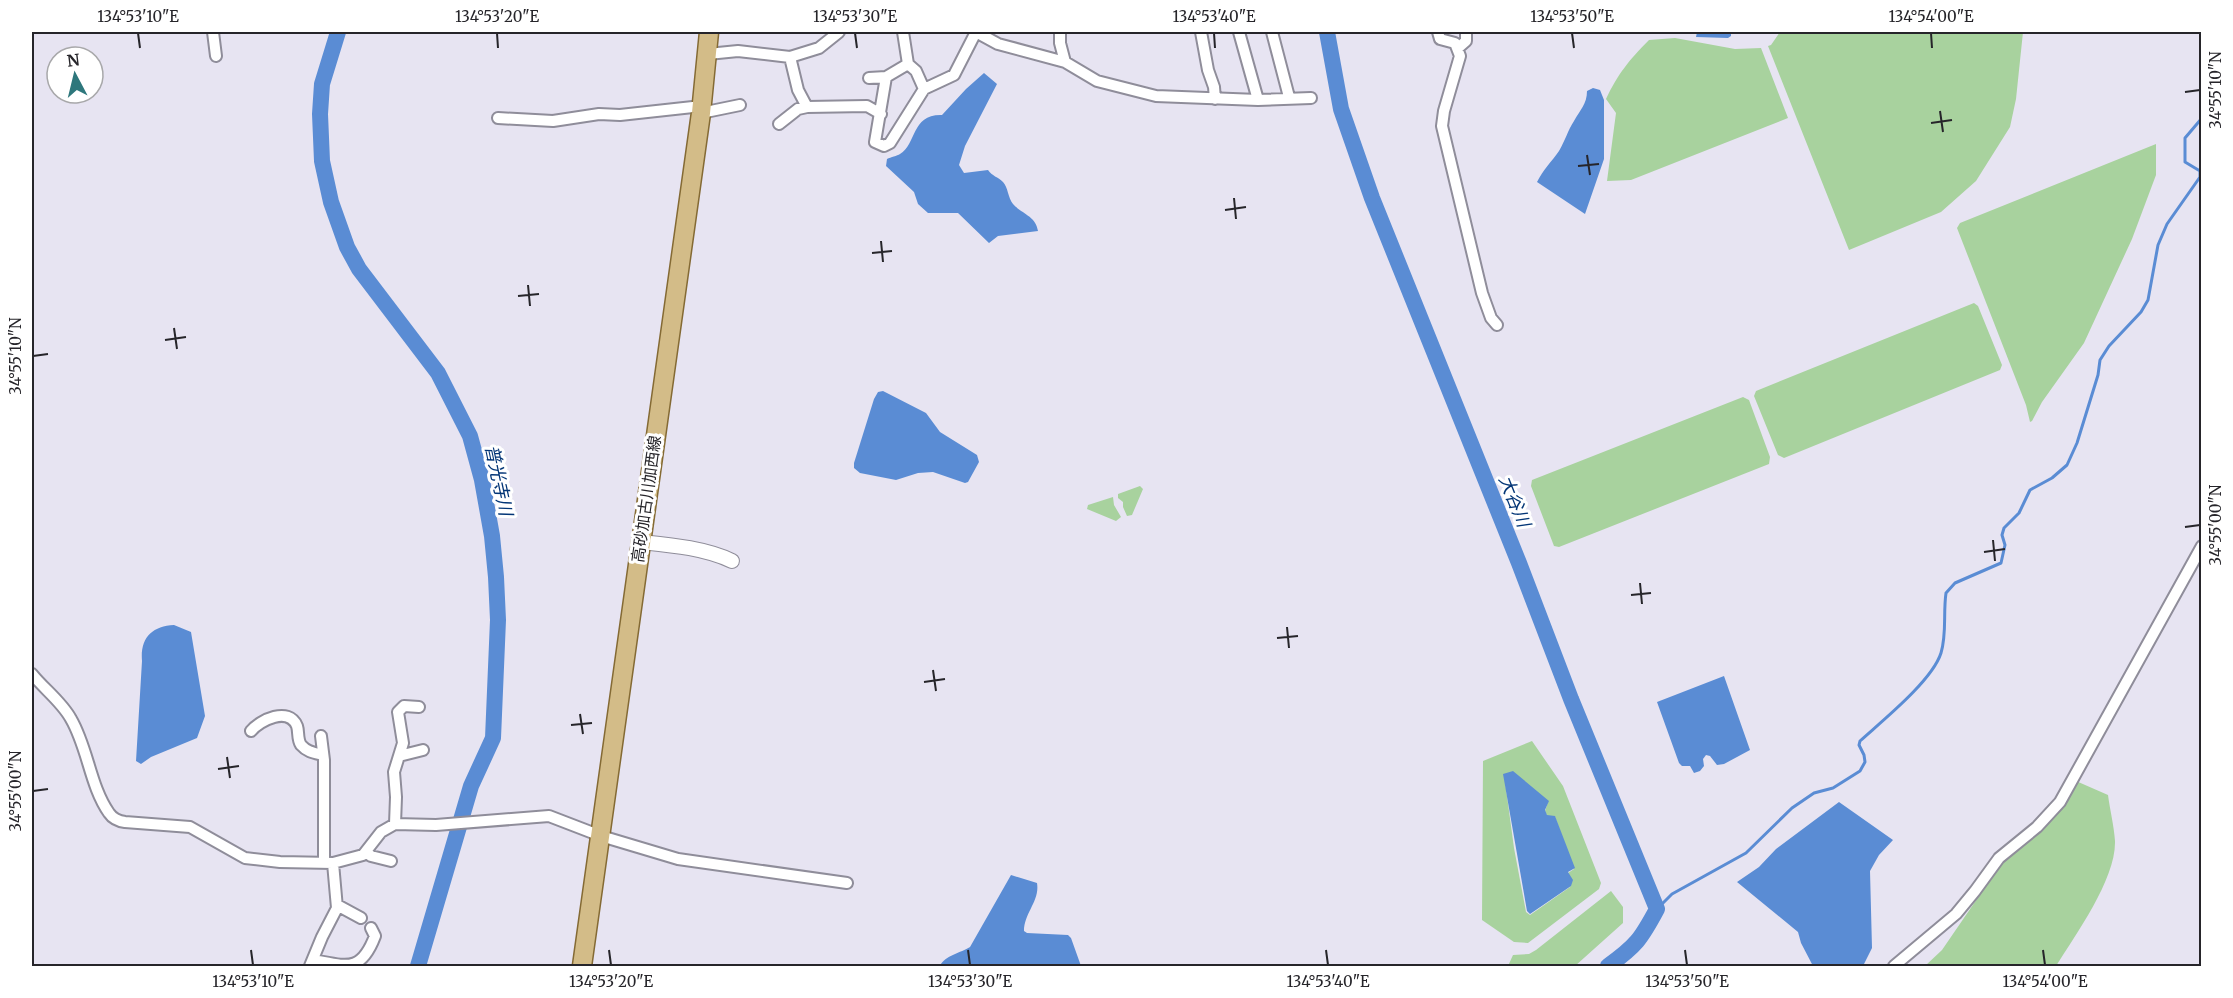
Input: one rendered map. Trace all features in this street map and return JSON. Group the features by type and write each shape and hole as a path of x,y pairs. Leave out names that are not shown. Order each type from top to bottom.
{"main road":[{"name":"高砂加古川加西線","path":"582,966 701,110 709,32"}],"street":[{"path":"213,32 216,56"},
{"path":"708,54 738,51 790,57 819,48 839,32"},
{"path":"903,32 908,64 916,71 924,88"},
{"path":"886,77 875,142 884,146 890,143 924,88 954,75 976,32 998,44 1065,62 1097,81 1156,96 1258,100 1311,98"},
{"path":"1060,32 1060,43 1065,62"},
{"path":"1200,32 1215,99"},
{"path":"1239,32 1258,100"},
{"path":"1272,32 1289,98"},
{"path":"1438,32 1440,39 1455,43 1460,56 1442,126 1482,293 1491,318 1497,325"},
{"path":"1458,48 1466,41 1466,32"},
{"path":"790,57 798,90 807,107"},
{"path":"869,78 886,77 908,64"},
{"path":"498,118 553,122 599,114 620,115 701,110 740,105"},
{"path":"779,124 798,109 807,107 867,106 880,114"},
{"path":"641,542 673,546 724,557 732,561"},
{"path":"1894,966 1956,914 1976,891 1999,858 2037,826 2060,802 2202,546"},
{"path":"32,674 66,710 82,741 99,793 110,815 117,820 190,827 245,858 328,863 352,859 366,852 381,832 395,824 443,824 549,816 601,836 678,859 847,883"},
{"path":"395,824 394,772 403,743 398,712 404,706 418,707"},
{"path":"251,731 257,724 269,718 290,717 297,725 300,744 309,752 323,755"},
{"path":"321,736 328,863 337,905 311,963 348,965 359,962 365,957 375,936 371,928"},
{"path":"399,756 423,750"},
{"path":"366,852 371,856 391,861"},
{"path":"337,905 361,918"}],"green space":[{"path":"1780,32 2023,32 2016,99 2010,127 1976,181 1941,212 1849,250 1768,46"},
{"path":"1675,38 1735,49 1761,48 1788,118 1631,180 1607,181 1616,113 1606,99 1624,68 1649,40"},
{"path":"2156,144 2156,175 2132,239 2084,343 2030,422 2026,405 1957,228 1960,223"},
{"path":"1974,303 1978,306 2002,365 2000,370 1784,458 1778,455 1754,396 1756,391"},
{"path":"1743,397 1749,400 1770,457 1769,464 1559,547 1554,546 1531,486 1532,480"},
{"path":"1140,486 1143,489 1132,515 1127,516 1118,494"},
{"path":"1113,497 1114,505 1121,517 1116,521 1087,509 1088,505"},
{"path":"1532,741 1563,786 1601,883 1599,889 1528,943 1514,942 1482,920 1483,761","holes":["1504,774 1548,802 1545,811 1547,816 1555,817 1574,869 1568,873 1572,881 1570,887 1530,915 1526,912 1514,848"]},
{"path":"2076,781 2108,795 2115,841 2114,856 2102,889 2056,966 1925,966 1942,950 2003,861"},
{"path":"1611,891 1623,907 1623,923 1575,966 1508,966 1513,955 1529,954 1536,950"}],"water":[{"path":"1697,32 1731,32 1731,36 1728,38 1696,37"},
{"path":"984,73 997,84 965,146 959,165 964,173 988,170 1001,180 1013,204 1035,222 1038,231 998,236 989,243 958,213 928,213 918,204 914,192 886,166 887,159 899,155 905,149 925,119 942,115"},
{"path":"1593,88 1600,90 1604,100 1604,159 1585,214 1537,182 1559,151 1584,103 1587,91"},
{"path":"883,391 926,413 940,432 977,455 979,462 968,482 933,472 918,473 896,480 860,473 854,468 874,399 878,392"},
{"path":"174,625 191,632 205,716 197,738 151,757 141,764 136,761 143,646 145,640 154,631"},
{"path":"1724,676 1750,750 1724,764 1717,765 1710,756 1706,755 1703,759 1704,766 1700,771 1694,773 1690,766 1682,766 1679,763 1657,702"},
{"path":"1513,771 1549,801 1545,810 1547,815 1555,816 1575,868 1568,872 1573,880 1571,886 1530,914 1527,911 1503,774"},
{"path":"1839,802 1893,840 1879,855 1870,871 1872,948 1863,966 1813,966 1798,932 1737,882 1759,867 1776,849"},
{"path":"1011,875 1037,883 1036,896 1026,918 1024,931 1068,935 1081,966 940,966 949,957 970,947"}],"waterway":[{"name":"普光寺川","path":"338,32 322,84 320,114 322,161 331,202 347,247 359,269 438,373 470,436 482,480 492,536 496,577 498,620 493,738 471,786 418,966"},
{"name":"大谷川","path":"1327,32 1341,109 1372,198 1657,909 1637,941 1608,966"},
{"path":"1657,909 1672,894 1746,853 1792,808 1814,793 1833,788 1860,771 1865,762 1859,745 1860,741 1928,676 1941,653 1946,593 1955,583 2001,563 2005,545 2002,535 2004,528 2019,513 2030,490 2052,478 2067,465 2077,443 2098,375 2100,360 2109,346 2141,312 2148,300 2158,245 2167,224 2200,177 2200,171 2185,162 2185,138 2202,118"}]}
